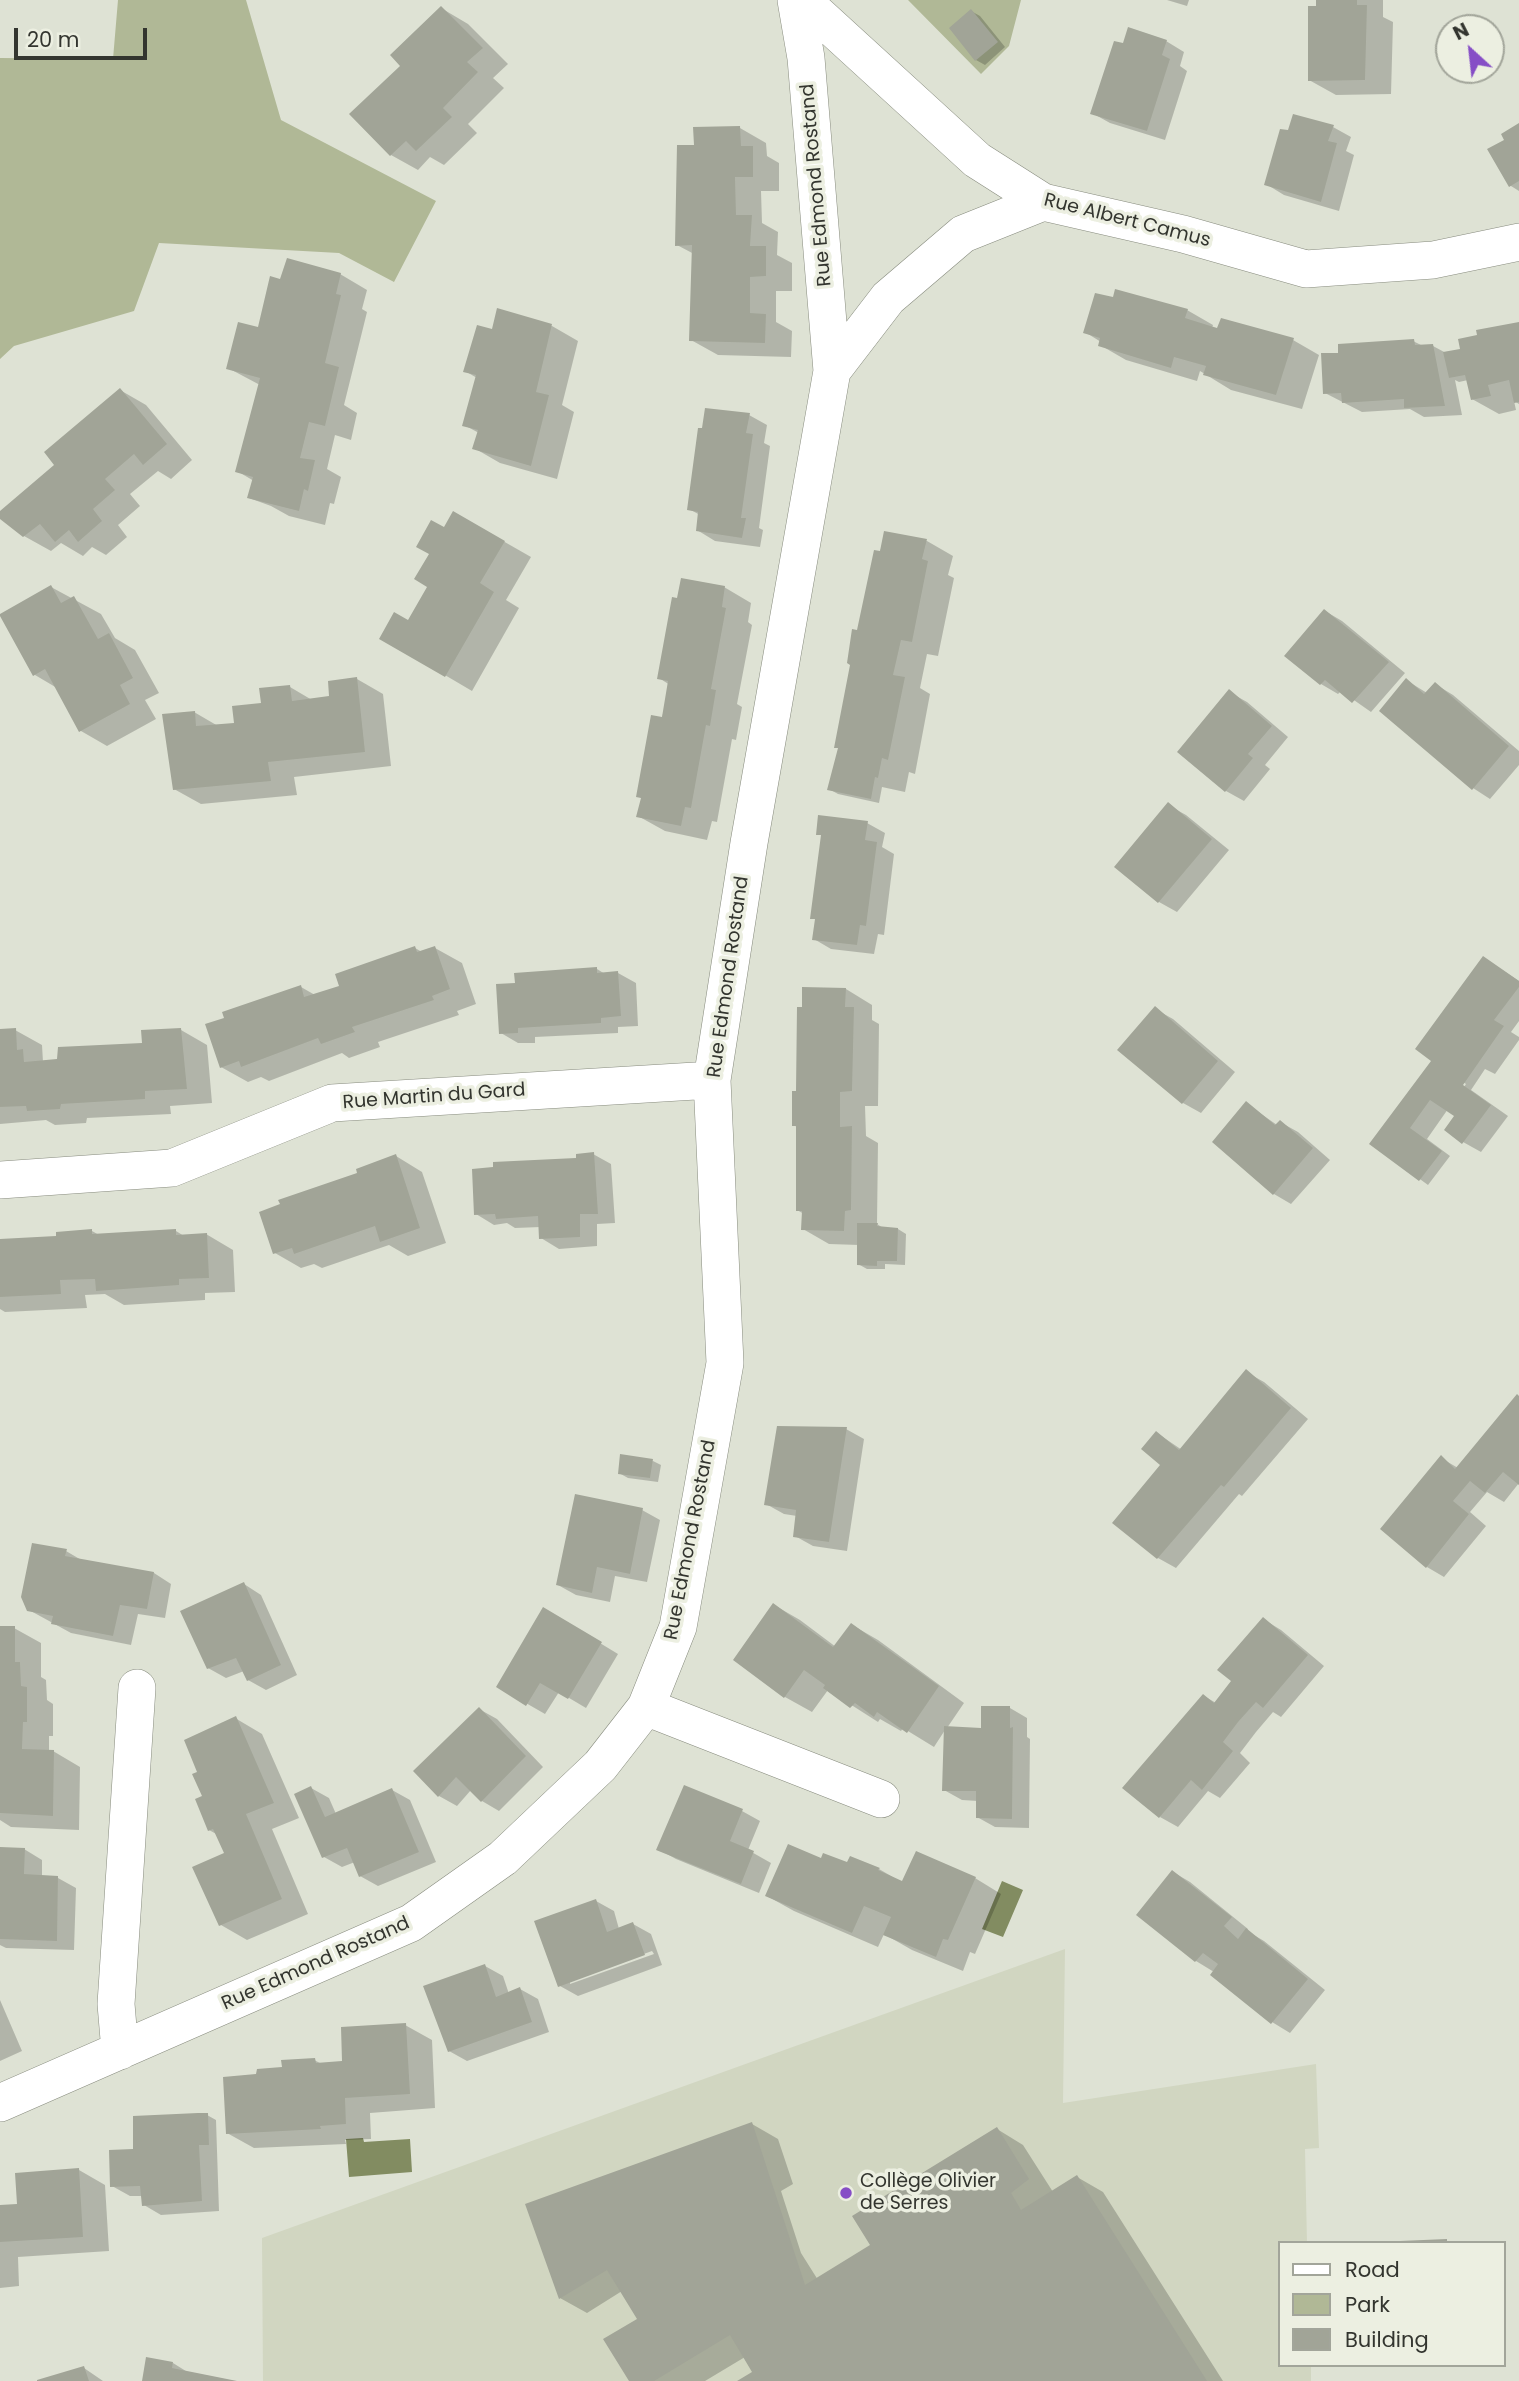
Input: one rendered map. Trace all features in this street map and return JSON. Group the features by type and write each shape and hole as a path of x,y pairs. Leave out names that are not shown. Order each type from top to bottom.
{"street":[{"name":"Rue Edmond Rostand","path":"0,2103 411,1923 503,1858 600,1766 646,1707 678,1627 725,1363 712,1080 749,843 832,371 806,58 796,0"},
{"name":"Rue Albert Camus","path":"802,0 977,160 1043,202 1183,234 1306,269 1433,260 1519,242"},
{"name":"Rue Edmond Rostand","path":"832,371 888,298 963,234 1043,202"},
{"name":"Rue Martin du Gard","path":"0,1180 172,1168 332,1103 712,1080"},
{"path":"120,2051 116,2004 137,1688"},
{"path":"646,1707 881,1799"}],"shaded area":[{"path":"1002,1881 1023,1890 1003,1937 982,1929"},
{"name":"Collège Olivier de Serres","path":"1065,1949 1063,2103 1316,2064 1319,2148 1305,2149 1307,2241 1278,2241 1278,2367 1311,2367 1311,2381 263,2381 262,2238"},
{"path":"363,2138 364,2142 410,2139 412,2172 349,2177 346,2139"}],"green space":[{"path":"118,0 246,0 281,120 436,201 394,282 339,253 159,243 134,311 14,346 0,359 0,58 113,59"},
{"path":"908,0 1021,0 1009,46 981,74"}],"building":[{"path":"1316,0 1357,0 1357,5 1367,5 1365,80 1308,81 1308,6 1316,6"},
{"path":"441,6 483,48 467,62 478,72 443,108 452,117 416,151 406,141 390,156 349,114 400,66 390,55"},
{"path":"971,9 998,42 975,61 949,28"},
{"path":"1128,27 1167,40 1162,55 1170,59 1147,131 1090,114 1114,41 1123,43"},
{"path":"1293,114 1334,125 1328,141 1337,143 1321,202 1264,185 1280,129 1288,130"},
{"path":"1519,123 1519,181 1509,187 1487,149 1504,140 1501,134"},
{"path":"740,126 741,146 753,146 753,177 735,177 736,215 752,215 750,246 766,246 766,276 750,277 750,313 766,314 765,343 689,341 692,245 675,246 677,145 694,145 693,127"},
{"path":"287,258 341,273 336,294 341,295 325,363 339,367 325,426 309,422 300,458 315,460 308,491 304,489 299,511 247,498 253,477 235,472 260,378 226,369 238,322 258,327 270,276 280,279"},
{"path":"1115,289 1188,309 1185,318 1217,328 1221,318 1294,338 1276,395 1203,375 1206,366 1174,357 1171,368 1098,346 1100,338 1083,333 1095,293 1113,297"},
{"path":"497,308 552,324 536,392 549,395 531,466 472,449 478,430 462,426 476,375 463,372 477,325 492,329"},
{"path":"1519,322 1519,402 1514,403 1509,380 1488,385 1491,396 1471,400 1465,375 1449,378 1443,352 1460,349 1458,339 1477,335 1476,330"},
{"path":"1414,339 1415,345 1433,344 1445,406 1404,408 1404,399 1342,403 1341,393 1323,394 1321,353 1338,353 1338,344"},
{"path":"120,388 167,444 143,465 134,454 105,479 115,490 93,509 102,521 78,542 69,530 55,542 40,524 23,537 0,519 0,511 54,465 44,452"},
{"path":"705,408 750,413 746,433 753,434 741,518 746,518 742,538 696,531 698,512 687,510 698,428 702,428"},
{"path":"453,511 505,541 480,583 494,592 445,677 379,639 394,612 408,620 427,587 414,579 429,554 416,547 431,520 444,527"},
{"path":"884,531 927,539 922,559 928,561 912,642 901,640 893,675 905,677 888,760 882,758 871,799 827,790 838,748 834,748 850,665 847,663 852,629 857,630 874,550 880,551"},
{"path":"681,578 725,586 722,607 726,608 711,689 716,690 710,726 706,725 691,808 685,807 681,826 636,817 641,798 636,797 651,715 662,717 668,681 657,679 672,597 677,598"},
{"path":"51,585 61,603 74,596 98,639 109,633 133,678 120,685 130,704 79,732 45,669 33,676 0,616"},
{"path":"1324,609 1389,662 1352,703 1325,680 1320,685 1284,656"},
{"path":"357,677 365,752 268,762 271,781 173,790 162,714 195,711 196,726 234,723 232,706 261,703 259,688 290,685 292,701 329,696 328,681"},
{"path":"1406,678 1424,694 1435,682 1509,746 1472,790 1379,711"},
{"path":"1229,689 1272,726 1248,754 1253,758 1225,792 1177,752"},
{"path":"1168,802 1212,839 1158,903 1114,867"},
{"path":"818,815 868,821 865,840 877,842 866,926 860,925 857,945 812,940 815,919 810,919 821,835 816,835"},
{"path":"415,946 417,952 435,946 450,989 432,996 434,1000 352,1027 355,1032 321,1044 318,1038 241,1067 239,1061 220,1068 205,1024 224,1018 222,1012 301,985 304,997 339,986 335,974"},
{"path":"1483,956 1519,981 1519,987 1494,1020 1504,1026 1463,1085 1491,1105 1462,1144 1444,1130 1454,1116 1430,1100 1410,1128 1442,1151 1419,1181 1369,1144 1431,1061 1415,1049"},
{"path":"597,967 597,973 618,971 621,1016 601,1018 601,1023 518,1028 518,1033 499,1034 496,984 515,983 514,973"},
{"path":"802,987 846,988 845,1007 854,1007 852,1091 840,1092 840,1127 852,1126 851,1210 845,1211 844,1231 801,1230 802,1211 796,1211 796,1126 792,1126 792,1091 796,1091 797,1007 802,1007"},
{"path":"1155,1006 1218,1061 1182,1104 1117,1050"},
{"path":"16,1028 17,1050 23,1049 24,1062 57,1059 58,1047 142,1043 141,1030 181,1028 187,1089 145,1091 145,1099 61,1104 60,1109 27,1111 26,1106 0,1107 0,1029"},
{"path":"1246,1101 1275,1125 1280,1120 1313,1148 1273,1195 1212,1142"},
{"path":"594,1152 598,1214 580,1214 580,1237 539,1239 538,1216 496,1219 495,1214 474,1215 472,1169 493,1167 493,1162 576,1158 576,1154"},
{"path":"396,1154 420,1228 380,1242 375,1226 294,1254 292,1248 273,1254 259,1212 280,1204 278,1200 357,1173 356,1169"},
{"path":"857,1223 878,1223 877,1226 898,1228 897,1261 877,1261 877,1266 857,1265"},
{"path":"92,1229 92,1234 176,1229 176,1235 207,1233 209,1278 179,1279 179,1285 96,1291 95,1279 60,1280 61,1294 0,1297 0,1239 56,1236 56,1232"},
{"path":"1246,1369 1291,1408 1224,1487 1221,1485 1157,1559 1112,1523 1160,1465 1141,1449 1156,1431 1179,1450"},
{"path":"1517,1394 1519,1485 1503,1472 1485,1493 1470,1481 1453,1501 1469,1514 1426,1568 1380,1529 1441,1455 1455,1469"},
{"path":"777,1426 847,1427 829,1542 793,1537 796,1510 764,1505"},
{"path":"620,1454 653,1459 650,1478 618,1474"},
{"path":"575,1494 643,1508 630,1574 597,1567 592,1593 556,1585"},
{"path":"32,1543 67,1549 65,1556 154,1572 147,1609 120,1605 113,1636 51,1624 53,1616 27,1611 21,1597"},
{"path":"244,1582 281,1665 247,1681 236,1658 207,1669 180,1611"},
{"path":"773,1603 833,1647 851,1623 939,1686 907,1733 877,1712 874,1717 855,1703 850,1708 804,1670 784,1698 733,1660"},
{"path":"543,1607 602,1642 568,1699 540,1683 526,1706 496,1687"},
{"path":"1263,1617 1308,1655 1263,1708 1256,1702 1238,1722 1223,1742 1233,1751 1202,1790 1191,1780 1159,1818 1122,1788 1203,1694 1214,1703 1231,1681 1217,1670"},
{"path":"0,1626 15,1626 15,1662 20,1662 21,1686 27,1687 27,1722 23,1722 22,1749 54,1750 53,1816 0,1813"},
{"path":"981,1706 1010,1706 1010,1728 1013,1727 1012,1819 976,1818 976,1791 942,1791 944,1726 981,1728"},
{"path":"479,1707 526,1756 481,1802 456,1777 438,1797 413,1771"},
{"path":"236,1716 274,1803 246,1814 282,1899 219,1926 192,1867 224,1853 213,1829 208,1831 195,1799 202,1796 192,1774 197,1772 184,1740"},
{"path":"684,1785 743,1809 730,1841 754,1851 741,1884 656,1850"},
{"path":"311,1786 325,1817 392,1788 419,1852 359,1877 347,1848 322,1858 294,1794"},
{"path":"788,1844 821,1858 823,1853 847,1862 850,1856 880,1868 878,1870 902,1881 916,1851 976,1877 948,1940 943,1939 936,1957 883,1935 891,1917 864,1906 852,1933 765,1896"},
{"path":"0,1847 25,1848 24,1874 58,1876 57,1941 0,1939"},
{"path":"1172,1870 1232,1917 1224,1926 1238,1939 1246,1928 1308,1979 1271,2024 1210,1975 1218,1964 1203,1953 1195,1962 1136,1915"},
{"path":"596,1899 607,1932 633,1922 645,1955 558,1987 534,1921"},
{"path":"485,1964 496,1997 520,1987 532,2022 448,2052 423,1986"},
{"path":"406,2023 410,2094 345,2098 346,2124 320,2126 321,2129 226,2134 223,2077 256,2074 257,2069 282,2067 281,2060 315,2058 316,2063 342,2061 341,2027"},
{"path":"208,2113 209,2145 199,2145 202,2201 142,2206 140,2186 110,2187 109,2150 133,2149 133,2116"},
{"path":"752,2122 805,2285 870,2245 852,2216 997,2127 1029,2179 1011,2193 1021,2210 1077,2175 1207,2381 737,2381 752,2372 730,2335 654,2381 629,2381 603,2339 637,2319 607,2270 559,2299 525,2204"},
{"path":"79,2168 83,2237 0,2242 0,2205 17,2204 15,2173"},
{"path":"1447,2239 1447,2241 1400,2241"},
{"path":"146,2357 173,2362 172,2368 237,2381 142,2381"},
{"path":"84,2366 89,2381 37,2381 37,2380"}],"place":[{"name":"Collège Olivier de Serres","path":"846,2193"}]}
